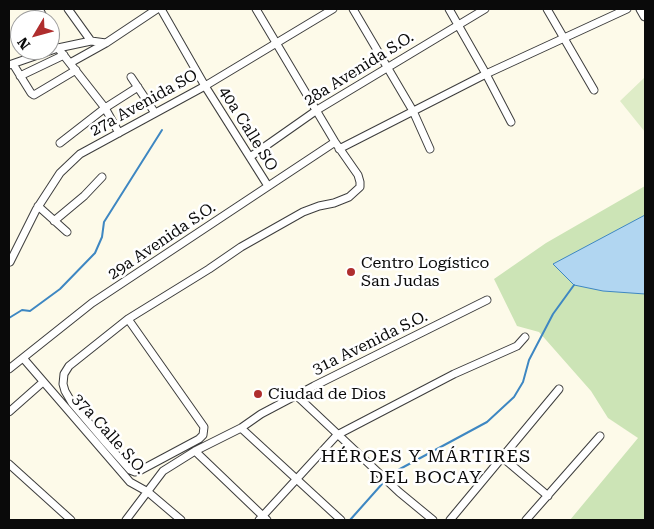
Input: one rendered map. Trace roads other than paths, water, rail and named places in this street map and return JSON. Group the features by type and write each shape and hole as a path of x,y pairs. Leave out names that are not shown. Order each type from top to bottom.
{"street":[{"path":"68,9 91,41"},
{"path":"70,63 106,43 157,9"},
{"name":"40a Calle SO","path":"161,9 205,86 268,186"},
{"path":"128,319 204,427 203,435 199,439 135,472 130,470 84,418 65,392 63,384 64,374 70,366 128,319 280,224 302,212 349,197 360,187 358,175 337,146 256,9"},
{"name":"27a Avenida SO","path":"10,262 38,206 60,173 80,154 205,86 332,9"},
{"path":"353,9 413,111 430,148"},
{"path":"449,9 511,122"},
{"name":"28a Avenida S.O.","path":"250,157 317,110 484,9"},
{"path":"547,9 594,90"},
{"name":"29a Avenida S.O.","path":"9,369 92,303 268,186 337,146 564,37 627,9"},
{"path":"60,48 91,41 106,43"},
{"path":"60,50 105,108 119,133"},
{"path":"20,76 64,55"},
{"path":"11,64 31,93 34,94 76,70"},
{"path":"131,78 155,113"},
{"path":"60,143 105,108 138,87"},
{"path":"54,221 84,196 102,177"},
{"path":"38,206 67,232"},
{"name":"31a Avenida S.O.","path":"126,520 163,471 195,451 241,428 261,414 296,395 487,300"},
{"path":"195,451 263,519 338,435 454,374 517,346 525,337"},
{"name":"37a Calle S.O.","path":"24,358 130,482 148,492 176,518"},
{"path":"9,412 43,382"},
{"path":"450,520 559,390"},
{"path":"296,395 398,492 433,520"},
{"path":"241,428 341,520"},
{"path":"526,520 600,436"},
{"path":"502,457 548,496"},
{"path":"9,464 70,520"}],"water":[{"path":"645,215 645,294 603,291 574,285 553,264"}],"waterway":[{"path":"9,318 22,310 30,311 60,289 95,253 102,237 104,222 162,130"},
{"path":"350,520 382,484 398,470 487,422 514,397 523,382 529,360 553,314 574,285"}],"place":[{"name":"Centro Logístico San Judas","path":"351,272"},
{"name":"Ciudad de Dios","path":"258,394"}],"district":[{"name":"HÉROES Y MÁRTIRES DEL BOCAY","path":"426,467"}]}
